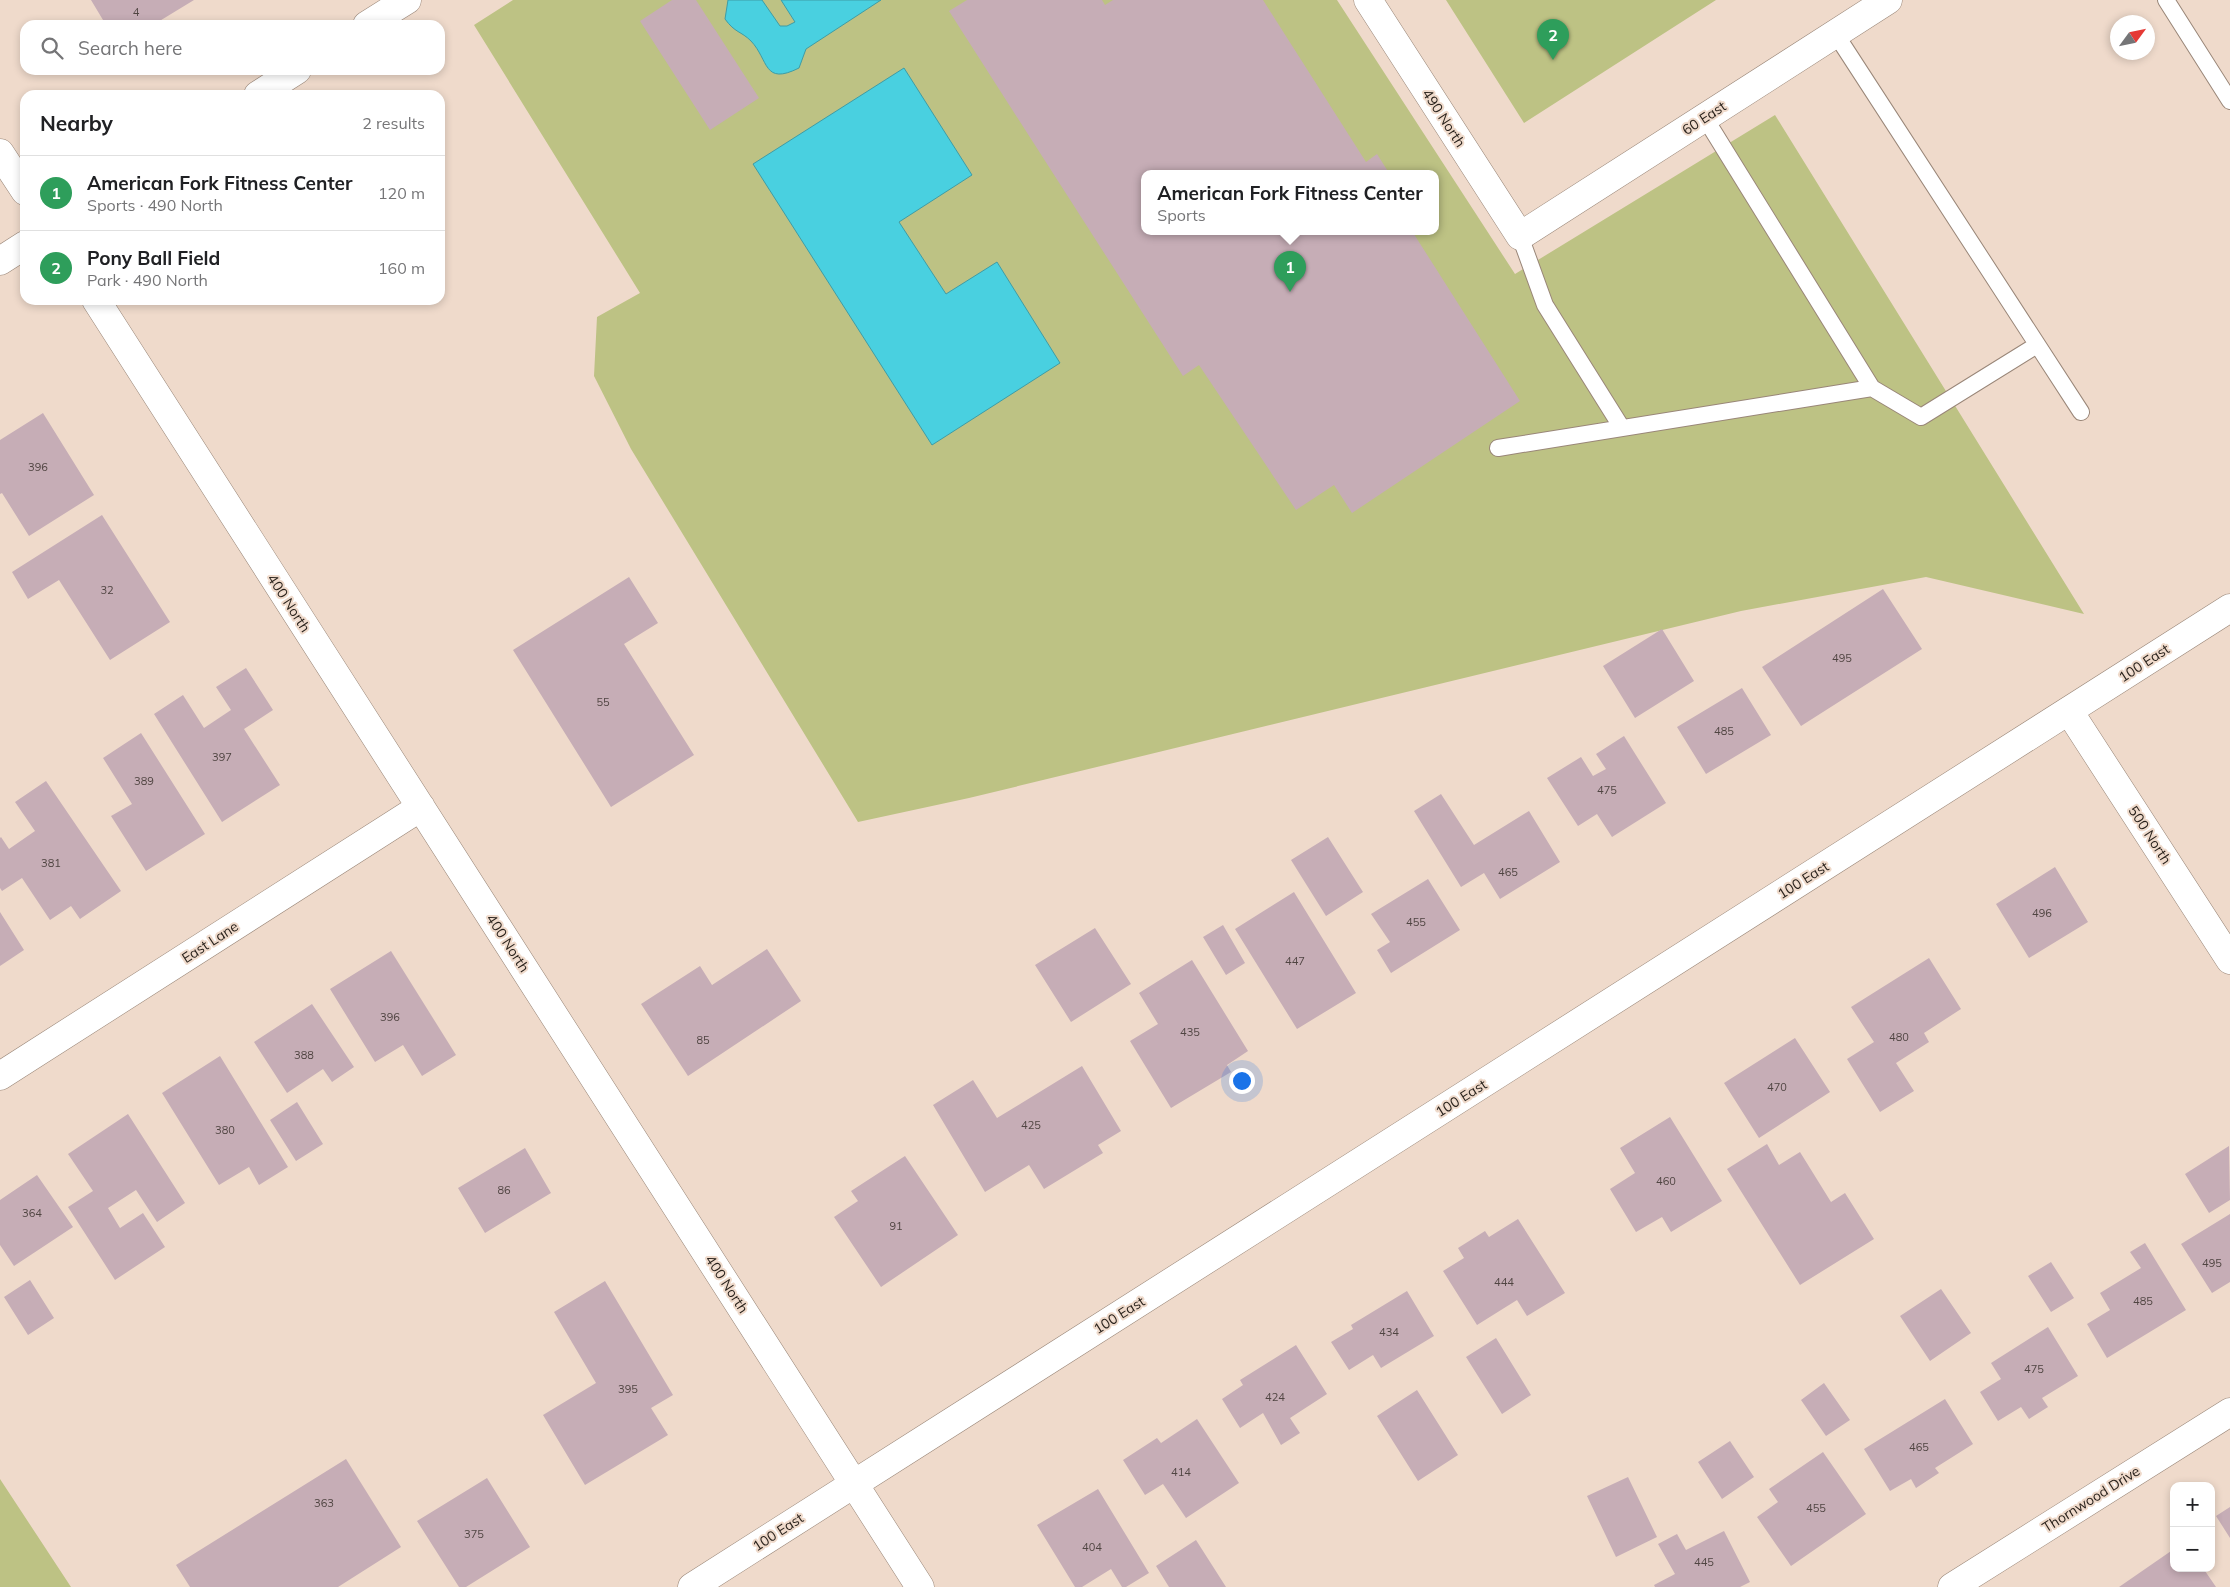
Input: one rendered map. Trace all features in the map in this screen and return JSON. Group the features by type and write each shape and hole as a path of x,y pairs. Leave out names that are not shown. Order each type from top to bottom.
{"street":[{"path":"376,20 406,0"},
{"name":"490 North","path":"1368,0 1520,236"},
{"name":"60 East","path":"1520,236 1888,0"},
{"path":"266,90 289,75"},
{"path":"0,153 20,183"},
{"path":"0,261 20,248"},
{"name":"400 North","path":"99,305 920,1587"},
{"name":"100 East","path":"692,1587 2230,608"},
{"name":"500 North","path":"2069,711 2230,960"},
{"name":"East Lane","path":"0,1076 421,807"},
{"name":"Thornwood Drive","path":"1952,1587 2230,1412"}],"lane":[{"path":"2166,0 2230,101"},
{"path":"1835,33 2080,412"},
{"path":"1705,118 1872,388 1920,417 2037,345"},
{"path":"1520,236 1545,305 1622,428"},
{"path":"1498,448 1872,388"}],"green space":[{"path":"513,0 1337,0 1515,274 1775,115 2084,614 1926,577 1741,611 969,798 858,822 631,449 594,376 597,317 640,293 474,25"},
{"path":"1446,0 1716,0 1524,123"},
{"path":"0,1479 71,1587 0,1587"}],"water":[{"path":"728,0 762,0 780,26 787,26 795,22 781,0 881,0 806,49 799,68 779,74 768,68 751,41 732,27 725,19"},
{"path":"904,68 972,175 899,222 946,294 997,262 1060,363 932,445 753,164"}],"building":[{"path":"91,0 194,0 161,20 103,20"},
{"path":"672,0 696,0 759,98 710,130 640,21"},
{"path":"967,0 1102,0 1105,5 1113,0 1263,0 1366,162 1377,154 1387,170 1141,170 1141,235 1415,235 1520,401 1352,513 1334,485 1296,510 1199,365 1183,376 949,11"},
{"path":"43,413 94,495 29,536 2,493 0,494 0,440"},
{"path":"102,515 170,622 110,660 59,580 28,599 12,572"},
{"path":"629,577 658,623 624,644 694,755 611,807 513,650"},
{"path":"1883,589 1922,649 1801,726 1762,667"},
{"path":"1662,629 1694,681 1635,718 1603,666"},
{"path":"246,668 273,710 244,729 280,785 222,822 154,714 183,695 204,728 231,710 216,687"},
{"path":"1742,688 1771,735 1706,774 1677,727"},
{"path":"141,733 205,834 146,871 111,816 132,804 103,758"},
{"path":"1624,736 1666,803 1612,837 1597,814 1578,826 1547,778 1581,757 1593,776 1606,769 1596,754"},
{"path":"46,781 121,891 80,919 71,906 50,920 22,878 2,891 0,888 0,838 9,849 35,831 15,802"},
{"path":"1441,794 1474,845 1529,811 1560,862 1500,899 1484,873 1461,887 1414,811"},
{"path":"1328,837 1363,892 1326,916 1291,860"},
{"path":"2055,867 2088,922 2029,958 1996,904"},
{"path":"1428,879 1460,930 1391,973 1377,950 1390,942 1371,914"},
{"path":"1294,892 1356,993 1297,1029 1235,929"},
{"path":"0,912 24,950 0,966"},
{"path":"1223,925 1245,963 1226,975 1203,937"},
{"path":"1095,928 1131,984 1071,1022 1035,965"},
{"path":"767,949 801,1001 688,1076 641,1004 700,966 712,985"},
{"path":"391,951 456,1055 422,1076 403,1045 375,1062 330,989"},
{"path":"1929,958 1961,1009 1924,1033 1929,1042 1896,1063 1914,1091 1880,1112 1847,1059 1874,1042 1851,1007"},
{"path":"1192,960 1248,1051 1227,1065 1231,1072 1171,1108 1130,1041 1158,1024 1139,993"},
{"path":"312,1004 354,1067 332,1082 323,1069 287,1093 254,1042"},
{"path":"1795,1038 1830,1092 1759,1138 1724,1083"},
{"path":"220,1056 288,1167 259,1185 249,1167 219,1185 162,1093"},
{"path":"1082,1066 1121,1131 1098,1145 1103,1153 1044,1189 1029,1165 985,1192 933,1105 973,1080 997,1118"},
{"path":"297,1102 323,1144 296,1161 270,1120"},
{"path":"128,1114 185,1203 157,1222 136,1190 108,1208 120,1228 143,1213 165,1247 115,1280 68,1207 93,1191 68,1154"},
{"path":"1670,1117 1722,1201 1671,1232 1662,1217 1636,1232 1610,1189 1635,1173 1620,1148"},
{"path":"1767,1144 1779,1165 1800,1152 1831,1202 1845,1193 1874,1239 1800,1285 1727,1169"},
{"path":"2229,1146 2230,1200 2209,1213 2185,1174"},
{"path":"525,1148 551,1193 485,1233 458,1188"},
{"path":"905,1156 958,1235 881,1287 834,1217 858,1201 851,1191"},
{"path":"37,1175 73,1227 14,1266 0,1245 0,1200"},
{"path":"2230,1214 2230,1282 2212,1293 2181,1244"},
{"path":"1518,1219 1565,1293 1527,1316 1517,1300 1477,1325 1443,1271 1464,1258 1458,1248 1485,1231 1489,1237"},
{"path":"2145,1243 2186,1310 2107,1358 2087,1324 2110,1310 2100,1293 2141,1268 2130,1252"},
{"path":"2051,1262 2074,1298 2051,1312 2028,1276"},
{"path":"30,1280 54,1318 28,1335 4,1297"},
{"path":"605,1281 673,1395 651,1408 668,1435 585,1485 543,1415 596,1383 554,1312"},
{"path":"1941,1289 1971,1333 1930,1361 1900,1316"},
{"path":"1407,1291 1434,1336 1381,1368 1373,1355 1349,1370 1331,1342 1353,1329 1351,1325"},
{"path":"2048,1327 2078,1376 2042,1398 2048,1407 2029,1419 2021,1407 1998,1421 1980,1392 2001,1379 1991,1363"},
{"path":"1496,1338 1531,1395 1502,1414 1466,1357"},
{"path":"1296,1345 1327,1394 1290,1418 1300,1433 1281,1445 1263,1413 1240,1428 1222,1399 1243,1385 1240,1380"},
{"path":"1824,1383 1850,1420 1826,1436 1801,1400"},
{"path":"1417,1390 1458,1455 1418,1481 1377,1416"},
{"path":"1945,1399 1973,1444 1935,1468 1939,1473 1916,1488 1911,1479 1890,1491 1864,1449"},
{"path":"1197,1419 1239,1483 1186,1518 1163,1484 1145,1495 1123,1460 1157,1438 1161,1443"},
{"path":"1730,1441 1754,1477 1722,1499 1698,1462"},
{"path":"1823,1452 1866,1514 1791,1566 1757,1517 1778,1502 1769,1489"},
{"path":"346,1459 401,1547 338,1587 190,1587 176,1565"},
{"path":"1628,1477 1657,1537 1616,1557 1587,1496"},
{"path":"487,1478 530,1547 466,1587 459,1587 417,1521"},
{"path":"1098,1489 1149,1573 1126,1587 1122,1587 1111,1569 1082,1587 1075,1587 1037,1525"},
{"path":"2230,1507 2230,1538 2216,1516"},
{"path":"1724,1531 1750,1582 1740,1587 1655,1587 1654,1585 1675,1574 1658,1544 1677,1534 1686,1550"},
{"path":"1196,1540 1226,1587 1169,1587 1156,1566"},
{"path":"2170,1552 2170,1572 2206,1572 2216,1587 2119,1587"}],"place":[{"name":"Pony Ball Field","path":"1553,60"},
{"name":"American Fork Fitness Center","path":"1290,292"}]}
